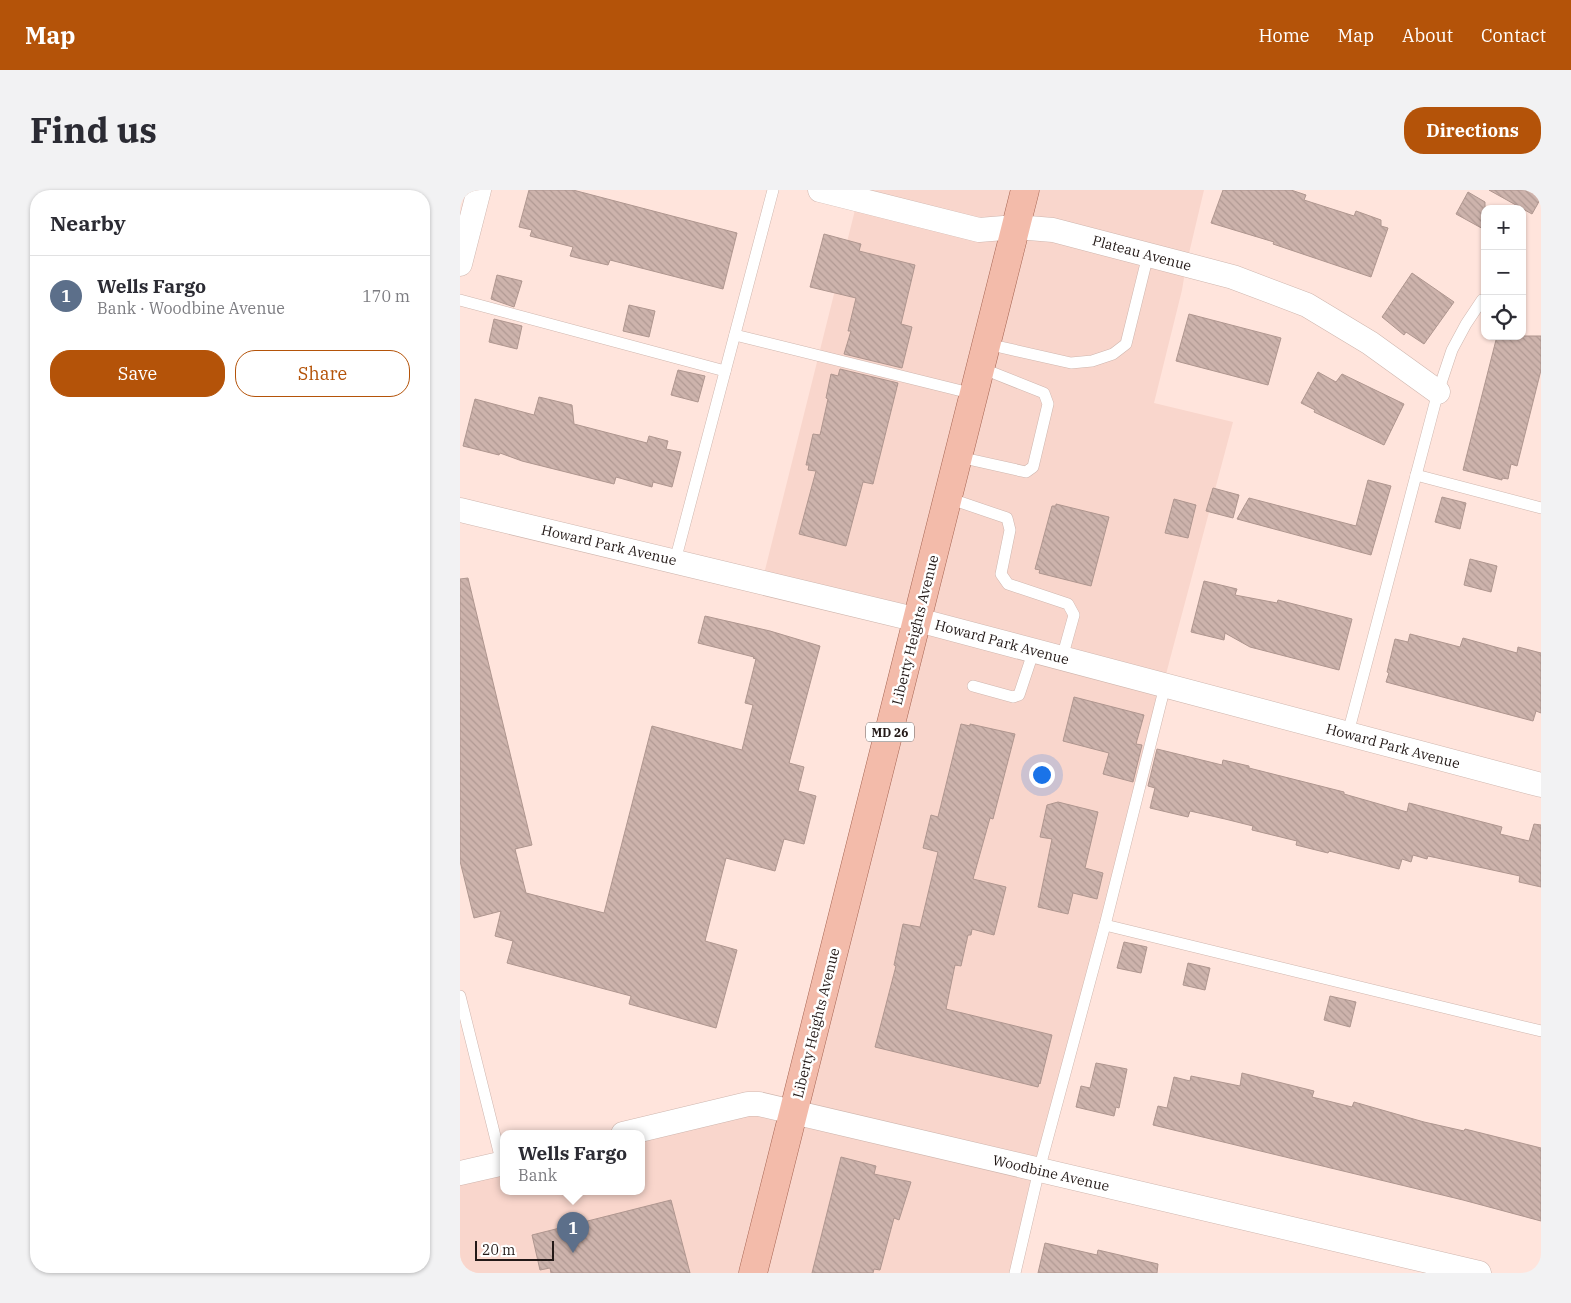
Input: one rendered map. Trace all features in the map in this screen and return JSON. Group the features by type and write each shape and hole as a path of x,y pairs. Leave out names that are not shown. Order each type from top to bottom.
{"main road":[{"name":"Liberty Heights Avenue","path":"752,1273 1025,190"}],"street":[{"path":"460,264 479,190"},
{"name":"Plateau Avenue","path":"820,190 978,230 1016,227 1053,230 1233,277 1307,306 1370,344 1438,392"},
{"name":"Howard Park Avenue","path":"460,510 918,620 1541,785"},
{"name":"Woodbine Avenue","path":"640,1130 748,1104 759,1104 1480,1273"},
{"path":"460,1173 500,1164"}],"lane":[{"path":"675,561 773,190"},
{"path":"735,335 981,369 1092,361 1113,354 1126,344 1148,255"},
{"path":"460,300 725,371"},
{"path":"1348,733 1438,392 1452,350 1481,302"},
{"path":"959,457 1026,472 1033,467 1048,404 1044,393 981,369"},
{"path":"1416,476 1510,498 1541,508"},
{"path":"948,498 1007,518 1010,530 1001,574 1008,584 1068,604 1074,615 1062,658"},
{"path":"973,686 1013,697 1019,695 1034,650"},
{"path":"1015,1273 1039,1170 1105,924 1165,686"},
{"path":"1105,924 1541,1031"},
{"path":"460,996 500,1151"}],"shaded area":[{"path":"860,190 1204,190 1154,403 1233,422 1102,922 1018,1273 460,1273 460,1176 500,1166 500,1195 645,1195 645,1133 796,1107 917,626 761,586"}],"building":[{"path":"529,190 573,190 737,233 723,289 610,260 608,265 570,256 573,247 530,236 532,230 519,227"},
{"path":"1223,190 1291,190 1306,195 1304,200 1354,216 1356,211 1381,220 1381,226 1388,228 1371,277 1273,244 1274,242 1211,223"},
{"path":"1489,190 1541,190 1541,198 1532,214 1526,211 1526,205 1516,205"},
{"path":"1468,192 1485,202 1485,205 1481,205 1481,228 1456,214"},
{"path":"824,234 861,244 859,251 915,265 901,324 912,327 902,368 844,354 851,331 848,331 856,298 810,287"},
{"path":"1412,273 1454,302 1424,344 1406,332 1404,335 1382,317"},
{"path":"497,275 522,281 514,307 491,299"},
{"path":"629,305 655,311 649,337 623,331"},
{"path":"1189,314 1281,338 1268,385 1176,361"},
{"path":"494,319 522,326 517,349 489,342"},
{"path":"1526,336 1541,336 1541,370 1517,466 1511,464 1508,479 1502,478 1502,480 1463,470 1496,340 1526,340"},
{"path":"840,369 898,383 873,484 863,482 846,546 799,534 816,471 808,470 809,465 806,465 813,434 820,435 831,374 838,376"},
{"path":"678,370 705,376 698,402 671,395"},
{"path":"1318,372 1336,382 1342,374 1404,404 1384,445 1314,412 1315,410 1301,403"},
{"path":"539,397 572,405 574,424 647,443 649,436 668,441 666,449 681,452 672,487 653,482 652,487 616,477 614,484 522,461 500,453 499,455 463,446 475,399 534,415"},
{"path":"1368,480 1391,486 1371,555 1237,519 1249,498 1356,526"},
{"path":"1213,488 1239,495 1233,518 1206,511"},
{"path":"1442,497 1466,503 1460,529 1435,522"},
{"path":"1174,499 1196,505 1188,538 1165,533"},
{"path":"1056,504 1109,517 1091,586 1039,573 1040,570 1035,569 1052,506 1056,506"},
{"path":"1470,559 1497,566 1491,592 1464,585"},
{"path":"468,578 532,845 515,849 526,893 604,913 652,726 742,750 753,705 745,703 756,659 698,643 705,616 770,631 820,646 789,763 804,767 798,791 816,796 804,844 784,839 775,871 726,858 705,941 737,950 716,1028 629,1004 631,996 507,963 513,941 495,936 501,911 474,918 460,861 460,579"},
{"path":"1204,581 1237,589 1235,595 1277,603 1278,600 1352,619 1339,670 1250,647 1225,633 1224,640 1191,632"},
{"path":"1410,634 1460,647 1463,638 1517,653 1518,647 1541,653 1541,713 1536,711 1533,721 1386,682 1395,639 1408,642"},
{"path":"1074,697 1144,715 1136,744 1142,745 1133,782 1103,774 1109,753 1063,741"},
{"path":"961,724 970,726 970,724 1015,734 993,819 990,818 973,879 1006,887 994,935 972,929 971,935 968,935 961,966 955,965 946,1009 1052,1035 1038,1087 875,1047 896,966 894,965 903,924 920,927 938,852 923,848 931,815 938,817"},
{"path":"1157,749 1222,765 1223,760 1249,766 1249,768 1344,792 1344,794 1407,812 1409,803 1502,827 1500,834 1529,841 1534,824 1541,825 1541,887 1519,882 1520,876 1428,856 1427,859 1413,855 1411,862 1402,859 1399,869 1329,851 1328,853 1296,845 1297,841 1252,830 1253,826 1225,819 1190,811 1188,817 1150,808 1155,788 1148,786"},
{"path":"1058,802 1098,812 1085,868 1103,873 1097,899 1073,893 1068,914 1038,907 1052,839 1040,837 1047,805"},
{"path":"1124,942 1147,947 1141,973 1117,968"},
{"path":"1188,963 1210,968 1205,990 1183,985"},
{"path":"1330,996 1356,1002 1350,1027 1324,1020"},
{"path":"1096,1063 1127,1069 1119,1108 1116,1107 1114,1116 1076,1107 1081,1086 1090,1088"},
{"path":"1242,1073 1314,1091 1312,1097 1352,1107 1354,1102 1424,1122 1464,1131 1465,1129 1541,1148 1541,1221 1463,1200 1153,1125 1158,1106 1167,1108 1174,1077 1190,1081 1191,1076 1240,1086"},
{"path":"841,1157 876,1166 874,1174 911,1182 899,1220 894,1218 880,1270 874,1269 873,1273 812,1273"},
{"path":"671,1200 690,1273 551,1273 550,1268 540,1270 532,1235"},
{"path":"1045,1243 1097,1255 1098,1250 1158,1264 1157,1273 1038,1273"}],"place":[{"name":"Wells Fargo","path":"573,1253"}]}
